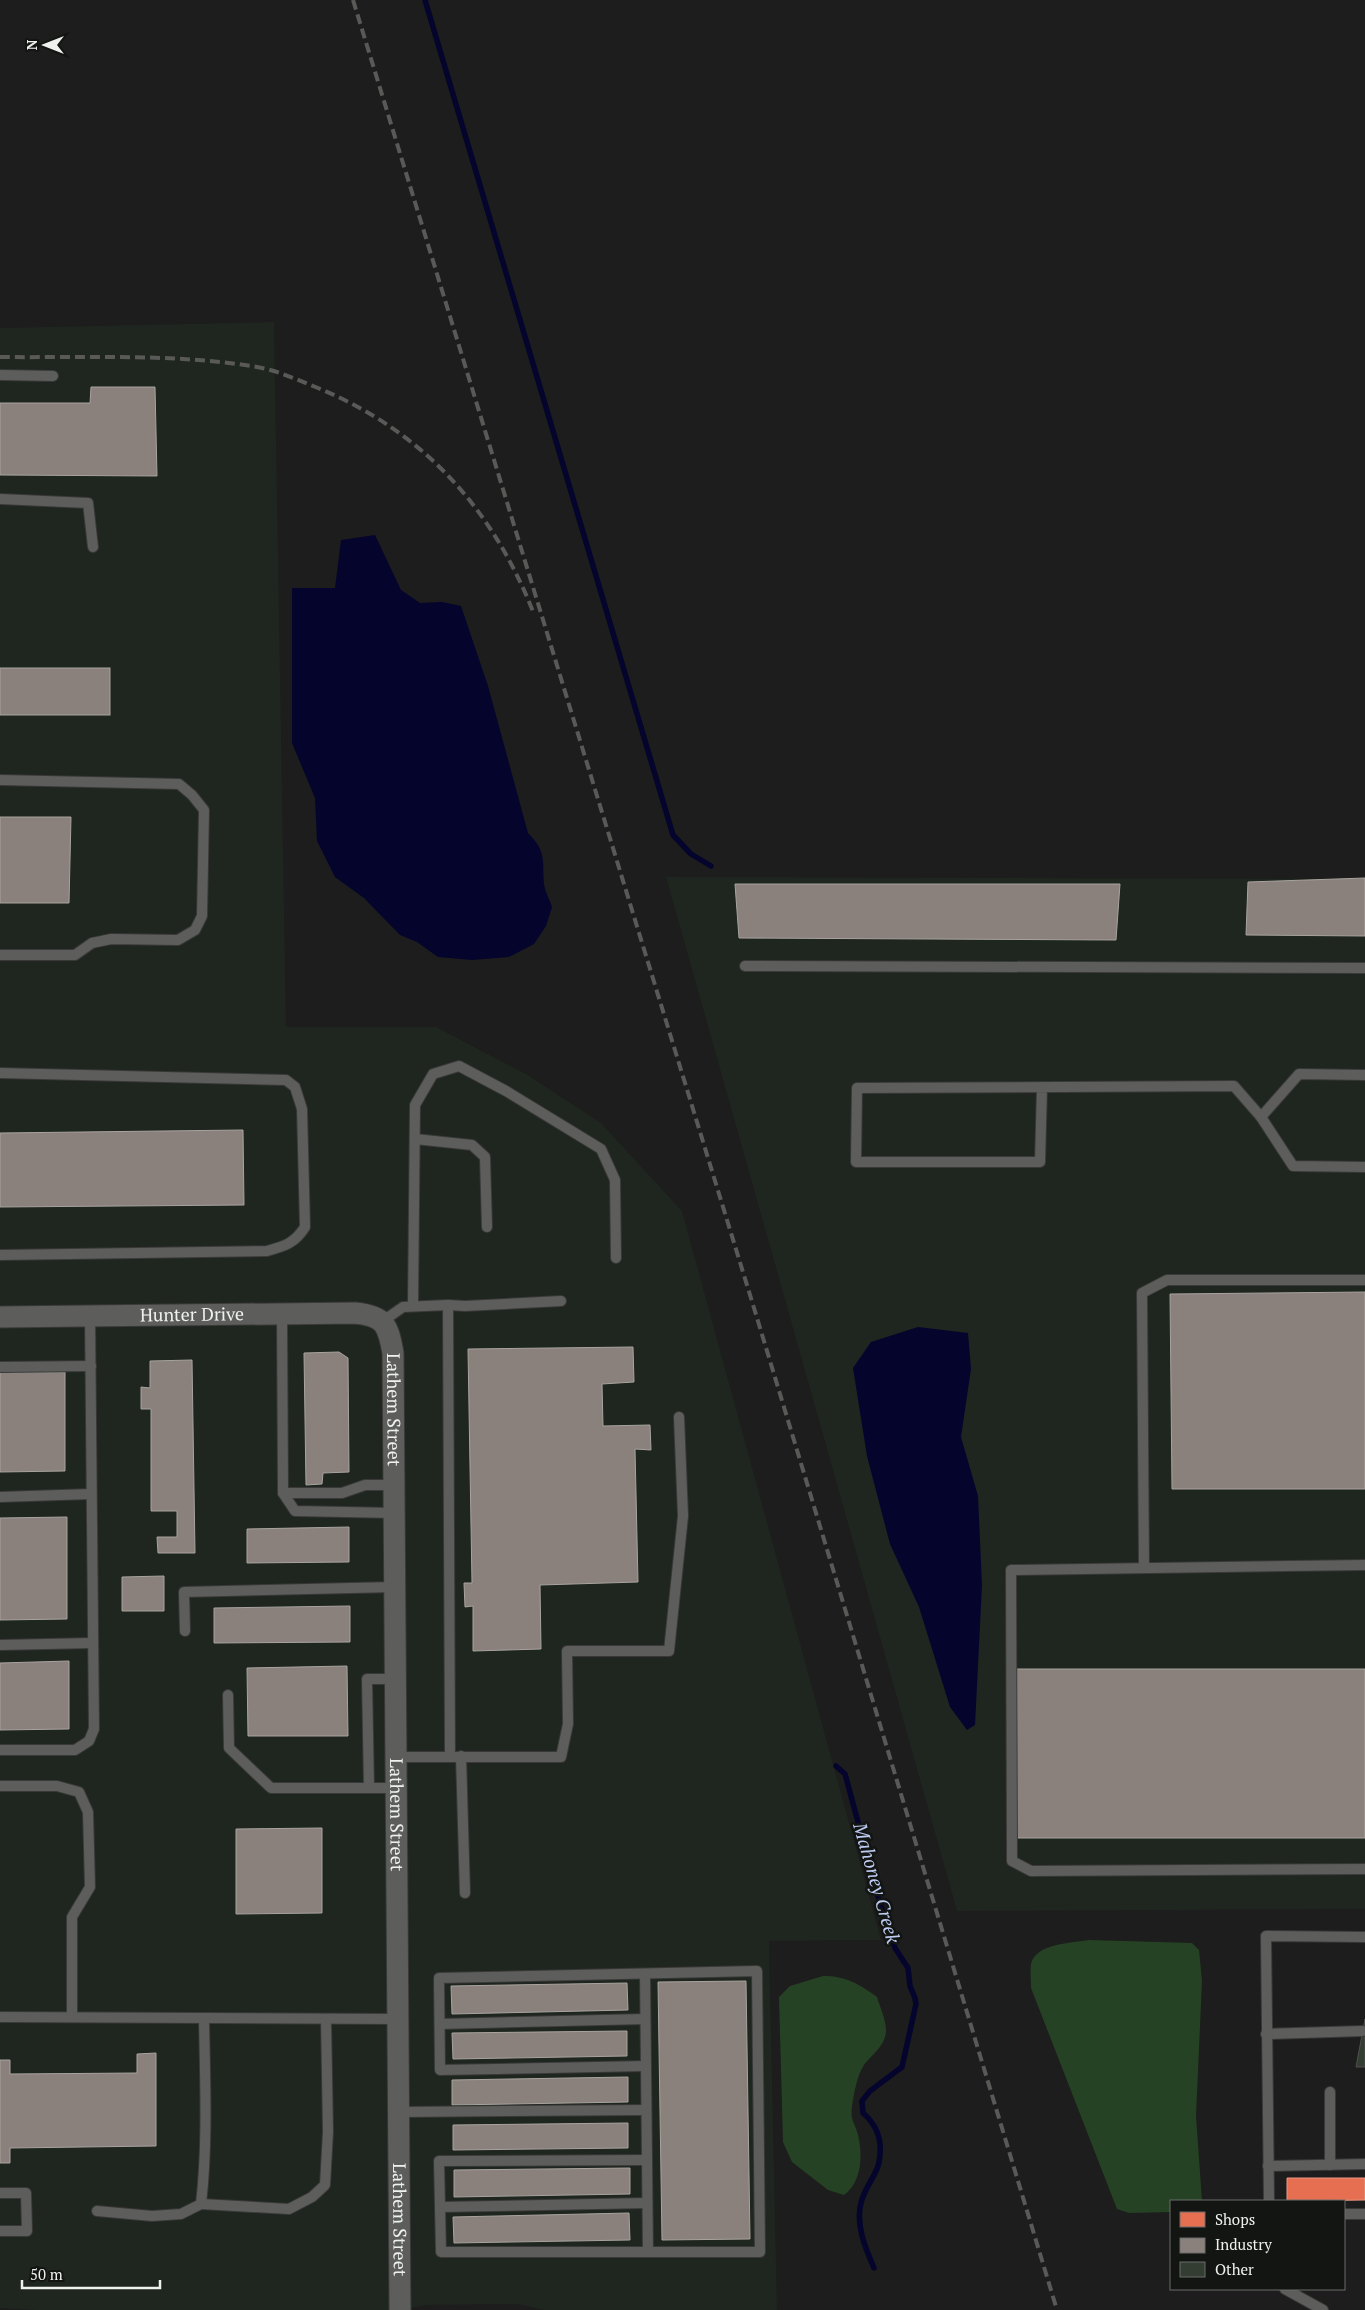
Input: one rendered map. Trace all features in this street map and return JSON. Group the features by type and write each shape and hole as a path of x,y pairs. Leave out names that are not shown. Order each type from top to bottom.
{"street":[{"name":"Hunter Drive","path":"0,1317 355,1313 368,1314 383,1321"},
{"name":"Lathem Street","path":"383,1321 389,1333 393,1353 400,2310"}],"lane":[{"path":"0,374 53,376"},
{"path":"0,499 88,503 93,547"},
{"path":"0,780 179,784 192,795 204,810 202,916 195,930 178,940 111,939 92,943 75,955 0,955"},
{"path":"745,966 1365,968"},
{"path":"413,1306 415,1105 433,1074 459,1066 506,1091 601,1149 615,1180 616,1258"},
{"path":"0,1073 286,1080 294,1087 302,1109 305,1227 297,1239 286,1246 267,1250 0,1255"},
{"path":"1261,1117 1299,1074 1365,1075"},
{"path":"1042,1087 1040,1162 856,1162 857,1088 1042,1087 1234,1086 1261,1117 1293,1166 1365,1167"},
{"path":"415,1139 472,1145 485,1157 487,1227"},
{"path":"1144,1568 1142,1293 1167,1280 1365,1280"},
{"path":"383,1321 403,1307 561,1301"},
{"path":"448,1305 455,1756 465,1893"},
{"path":"282,1314 283,1493 295,1511 394,1513"},
{"path":"0,1750 75,1750 89,1741 94,1729 90,1315"},
{"path":"0,1367 91,1366"},
{"path":"396,1757 561,1757 568,1724 567,1651 669,1651 683,1516 679,1417"},
{"path":"283,1493 342,1493 365,1485 394,1485"},
{"path":"0,1496 91,1494"},
{"path":"1365,1565 1011,1570 1012,1861 1031,1870 1365,1870"},
{"path":"185,1631 184,1592 395,1587"},
{"path":"0,1645 92,1643"},
{"path":"369,1788 367,1679 395,1679"},
{"path":"228,1695 230,1748 271,1788 396,1788"},
{"path":"0,1786 57,1786 79,1792 88,1812 90,1887 72,1917 72,2017"},
{"path":"1269,2200 1266,1936 1365,1937"},
{"path":"646,2066 440,2070 439,1978 757,1971 760,2252 441,2252 439,2161 647,2160"},
{"path":"644,1974 648,2252"},
{"path":"0,2017 398,2019"},
{"path":"200,2204 204,2176 204,2018"},
{"path":"97,2211 152,2216 181,2214 200,2204 289,2209 312,2198 325,2185 328,2132 326,2019"},
{"path":"440,2024 645,2020"},
{"path":"1266,2034 1363,2031"},
{"path":"1330,2092 1330,2165"},
{"path":"400,2112 646,2110"},
{"path":"1268,2166 1365,2164"},
{"path":"0,2193 26,2193 27,2231 0,2231"},
{"path":"440,2208 647,2203"},
{"path":"1345,2214 1365,2214"},
{"path":"1287,2290 1323,2310"}],"shaded area":[{"path":"274,322 286,1027 436,1027 526,1074 601,1123 682,1211 881,1940 769,1941 777,2310 544,2310 518,2304 427,2305 400,2310 34,2310 0,2308 0,328"},
{"path":"375,535 401,590 420,603 442,602 461,606 488,686 528,833 541,851 545,887 552,907 546,926 534,944 509,957 472,960 438,957 417,942 400,935 364,898 335,877 317,841 315,798 292,743 292,588 335,588 341,540"},
{"path":"666,877 1365,879 1365,1909 957,1911"},
{"path":"918,1327 968,1333 971,1369 961,1437 978,1496 982,1585 975,1725 967,1730 950,1707 919,1607 890,1544 867,1456 853,1368 871,1342"}],"green space":[{"path":"1089,1940 1192,1943 1199,1950 1202,1981 1196,2116 1202,2200 1170,2200 1170,2212 1129,2213 1117,2209 1031,1988 1031,1964 1034,1957 1047,1948 1064,1943"},
{"path":"823,1976 839,1977 852,1982 877,1997 886,2026 884,2041 864,2065 856,2085 852,2115 860,2143 861,2159 858,2176 850,2190 844,2195 828,2190 792,2162 783,2142 779,1997 790,1986"}],"building: Shops":[{"path":"1287,2178 1365,2178 1365,2200 1287,2200"}],"building: Industry":[{"path":"91,387 155,387 157,476 0,475 0,403 90,403"},
{"path":"0,668 110,668 110,715 0,715"},
{"path":"0,817 71,817 69,903 0,903"},
{"path":"1365,878 1365,936 1246,935 1248,882"},
{"path":"735,884 1120,884 1116,940 739,938"},
{"path":"243,1130 244,1205 0,1207 0,1133"},
{"path":"1365,1292 1365,1489 1172,1489 1170,1294"},
{"path":"633,1347 634,1382 602,1384 603,1426 650,1425 651,1450 635,1449 638,1582 540,1585 541,1649 473,1651 473,1606 465,1607 464,1583 472,1583 468,1349"},
{"path":"339,1352 348,1358 349,1472 323,1473 322,1484 306,1485 304,1353"},
{"path":"192,1360 195,1553 158,1553 157,1537 177,1537 177,1511 151,1511 151,1409 141,1409 141,1387 150,1388 150,1361"},
{"path":"0,1372 65,1372 65,1471 0,1472"},
{"path":"67,1517 67,1619 0,1620 0,1518"},
{"path":"349,1527 349,1562 247,1563 247,1529"},
{"path":"164,1576 164,1611 122,1611 122,1577"},
{"path":"350,1606 350,1642 214,1643 214,1608"},
{"path":"69,1661 69,1729 0,1730 0,1663"},
{"path":"347,1666 348,1736 248,1736 247,1668"},
{"path":"1017,1669 1365,1669 1365,1838 1017,1838"},
{"path":"322,1828 322,1913 236,1914 236,1829"},
{"path":"746,1981 750,2239 662,2240 658,1982"},
{"path":"627,1983 628,2010 452,2014 451,1986"},
{"path":"627,2031 627,2056 453,2059 452,2033"},
{"path":"156,2053 156,2146 10,2148 10,2163 0,2163 0,2060 10,2060 10,2074 137,2073 137,2054"},
{"path":"628,2077 628,2102 452,2105 452,2080"},
{"path":"628,2123 628,2148 453,2150 453,2125"},
{"path":"630,2168 630,2194 454,2197 454,2170"},
{"path":"629,2213 630,2240 454,2243 453,2217"}],"building: Other":[{"path":"1365,2019 1365,2067 1356,2067"}],"waterway":[{"path":"425,0 673,835 691,854 711,866"},
{"name":"Mahoney Creek","path":"836,1766 845,1774 858,1822 871,1857 874,1884 895,1948 908,1968 910,1986 916,2004 902,2067 870,2091 862,2101 863,2113 872,2123 878,2134 880,2148 878,2167 861,2201 859,2216 863,2239 874,2268"}],"railway":[{"path":"353,0 754,1308 1057,2310"},
{"path":"0,357 162,358 257,367 281,373 356,406 390,427 422,451 450,478 498,540 534,614"}]}
